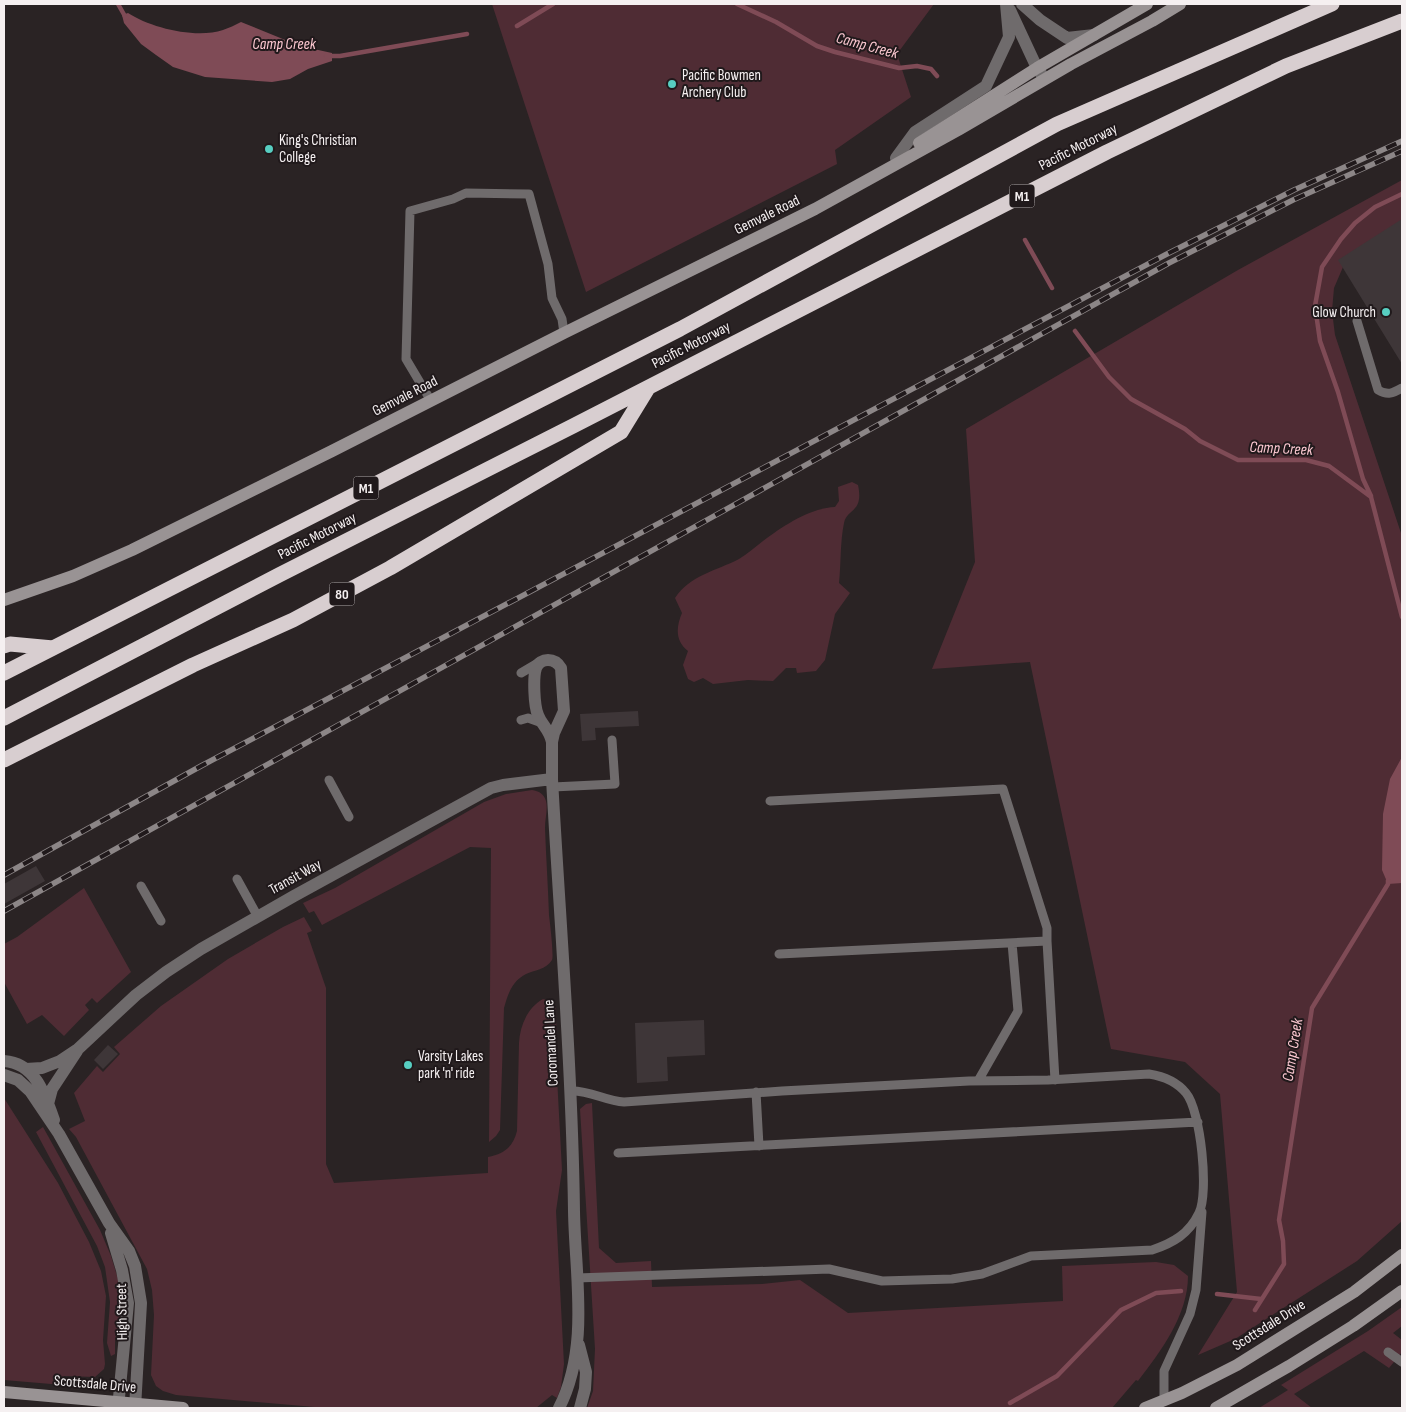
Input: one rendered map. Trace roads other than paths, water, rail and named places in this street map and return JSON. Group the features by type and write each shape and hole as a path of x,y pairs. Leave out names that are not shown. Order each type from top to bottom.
{"highway":[{"name":"Pacific Motorway","path":"4,673 680,329 1057,124 1332,4"},
{"name":"Pacific Motorway","path":"4,718 279,575 1107,152 1286,66 1402,21"},
{"name":"80","path":"4,760 193,665 292,620 390,568 621,432 649,387"},
{"path":"4,646 10,644 53,648"}],"main road":[{"name":"Gemvale Road","path":"816,209 1036,68 1147,4"},
{"name":"Gemvale Road","path":"4,600 73,576 132,550 816,209 1180,4"},
{"name":"Scottsdale Drive","path":"1145,1408 1210,1379 1262,1349 1354,1292 1402,1255"},
{"path":"1216,1408 1313,1351 1402,1291"},
{"name":"Scottsdale Drive","path":"4,1392 119,1405 183,1408"}],"street":[{"path":"1006,4 1036,68 1045,79"},
{"path":"896,158 915,132 986,86 1009,37 1006,4"},
{"path":"1022,4 1040,20 1067,38 1094,35"},
{"name":"Coromandel Lane","path":"552,742 548,728 538,717 536,709 536,667 539,663 546,660 558,663 561,668 564,711 556,727 552,742 552,783 570,1092 577,1278 578,1342 572,1375 559,1408"},
{"name":"Transit Way","path":"26,1068 42,1068 60,1061 78,1049 136,995 166,972 294,896 491,788 503,784 552,783"},
{"name":"Transit Way","path":"48,1104 52,1089 78,1049"},
{"path":"4,1062 12,1062 26,1068 36,1078 59,1134"},
{"path":"4,1075 18,1080 25,1085 59,1134"},
{"name":"High Street","path":"59,1134 108,1223 129,1251 135,1266 139,1285 140,1320 135,1406"},
{"name":"High Street","path":"108,1223 122,1270 128,1302 119,1405"},
{"name":"Coromandel Lane","path":"578,1342 586,1372 585,1389 580,1408"}],"lane":[{"path":"431,401 406,359 410,211 453,199 466,193 529,194 548,264 552,298 562,319 564,333"},
{"path":"1357,321 1378,390 1386,394 1392,394 1402,388"},
{"path":"521,673 539,663"},
{"path":"521,720 528,718 551,724 557,722 562,716"},
{"path":"552,783 615,784 612,740"},
{"path":"329,780 349,817"},
{"path":"770,801 1003,789 1047,928 1055,1080"},
{"path":"237,879 258,917"},
{"path":"141,886 161,922"},
{"path":"779,954 1048,942"},
{"path":"978,1080 1018,1012 1012,943"},
{"path":"570,1092 580,1090 614,1102 624,1102 756,1092 978,1080 1055,1080 1141,1074 1160,1076 1187,1093 1194,1108 1198,1122 1204,1193 1196,1290 1190,1314 1164,1371 1164,1400"},
{"path":"756,1092 759,1146"},
{"path":"618,1153 1198,1122"},
{"path":"577,1278 829,1269 882,1281 970,1277 1031,1256 1152,1250 1180,1238 1195,1222 1202,1206"},
{"path":"1388,1352 1402,1362"}],"water":[{"path":"128,13 149,23 187,33 212,32 241,22 300,46 332,53 332,61 308,69 290,79 272,82 205,77 173,67 141,44 124,23 122,15"},
{"path":"1402,757 1402,883 1388,884 1382,870 1383,814 1390,779"}],"waterway":[{"name":"Camp Creek","path":"118,4 126,18"},
{"name":"Camp Creek","path":"517,26 553,4"},
{"name":"Camp Creek","path":"737,4 776,22 817,46 899,68 917,66 931,69 937,76"},
{"name":"Camp Creek","path":"326,56 340,56 467,34"},
{"path":"1371,496 1363,479 1338,392 1320,341 1315,306 1322,267 1341,239 1355,223 1375,207 1402,194"},
{"name":"Camp Creek","path":"1025,240 1052,288"},
{"name":"Camp Creek","path":"1075,331 1109,377 1131,399 1185,429 1200,441 1238,460 1306,460 1329,466 1371,497 1402,617"},
{"name":"Camp Creek","path":"1255,1310 1284,1264 1283,1241 1279,1220 1312,1008 1388,884 1388,880"},
{"path":"1010,1403 1057,1376 1121,1310 1156,1293 1181,1291"},
{"path":"1217,1294 1261,1299"}],"railway":[{"path":"4,875 201,766 1165,255 1294,190 1402,141"},
{"path":"4,911 1169,263 1293,200 1402,151"}],"place":[{"name":"Pacific Bowmen Archery Club","path":"672,84"},
{"name":"King's Christian College","path":"269,149"},
{"name":"Glow Church","path":"1386,312"},
{"name":"Varsity Lakes park 'n' ride","path":"408,1065"}]}
